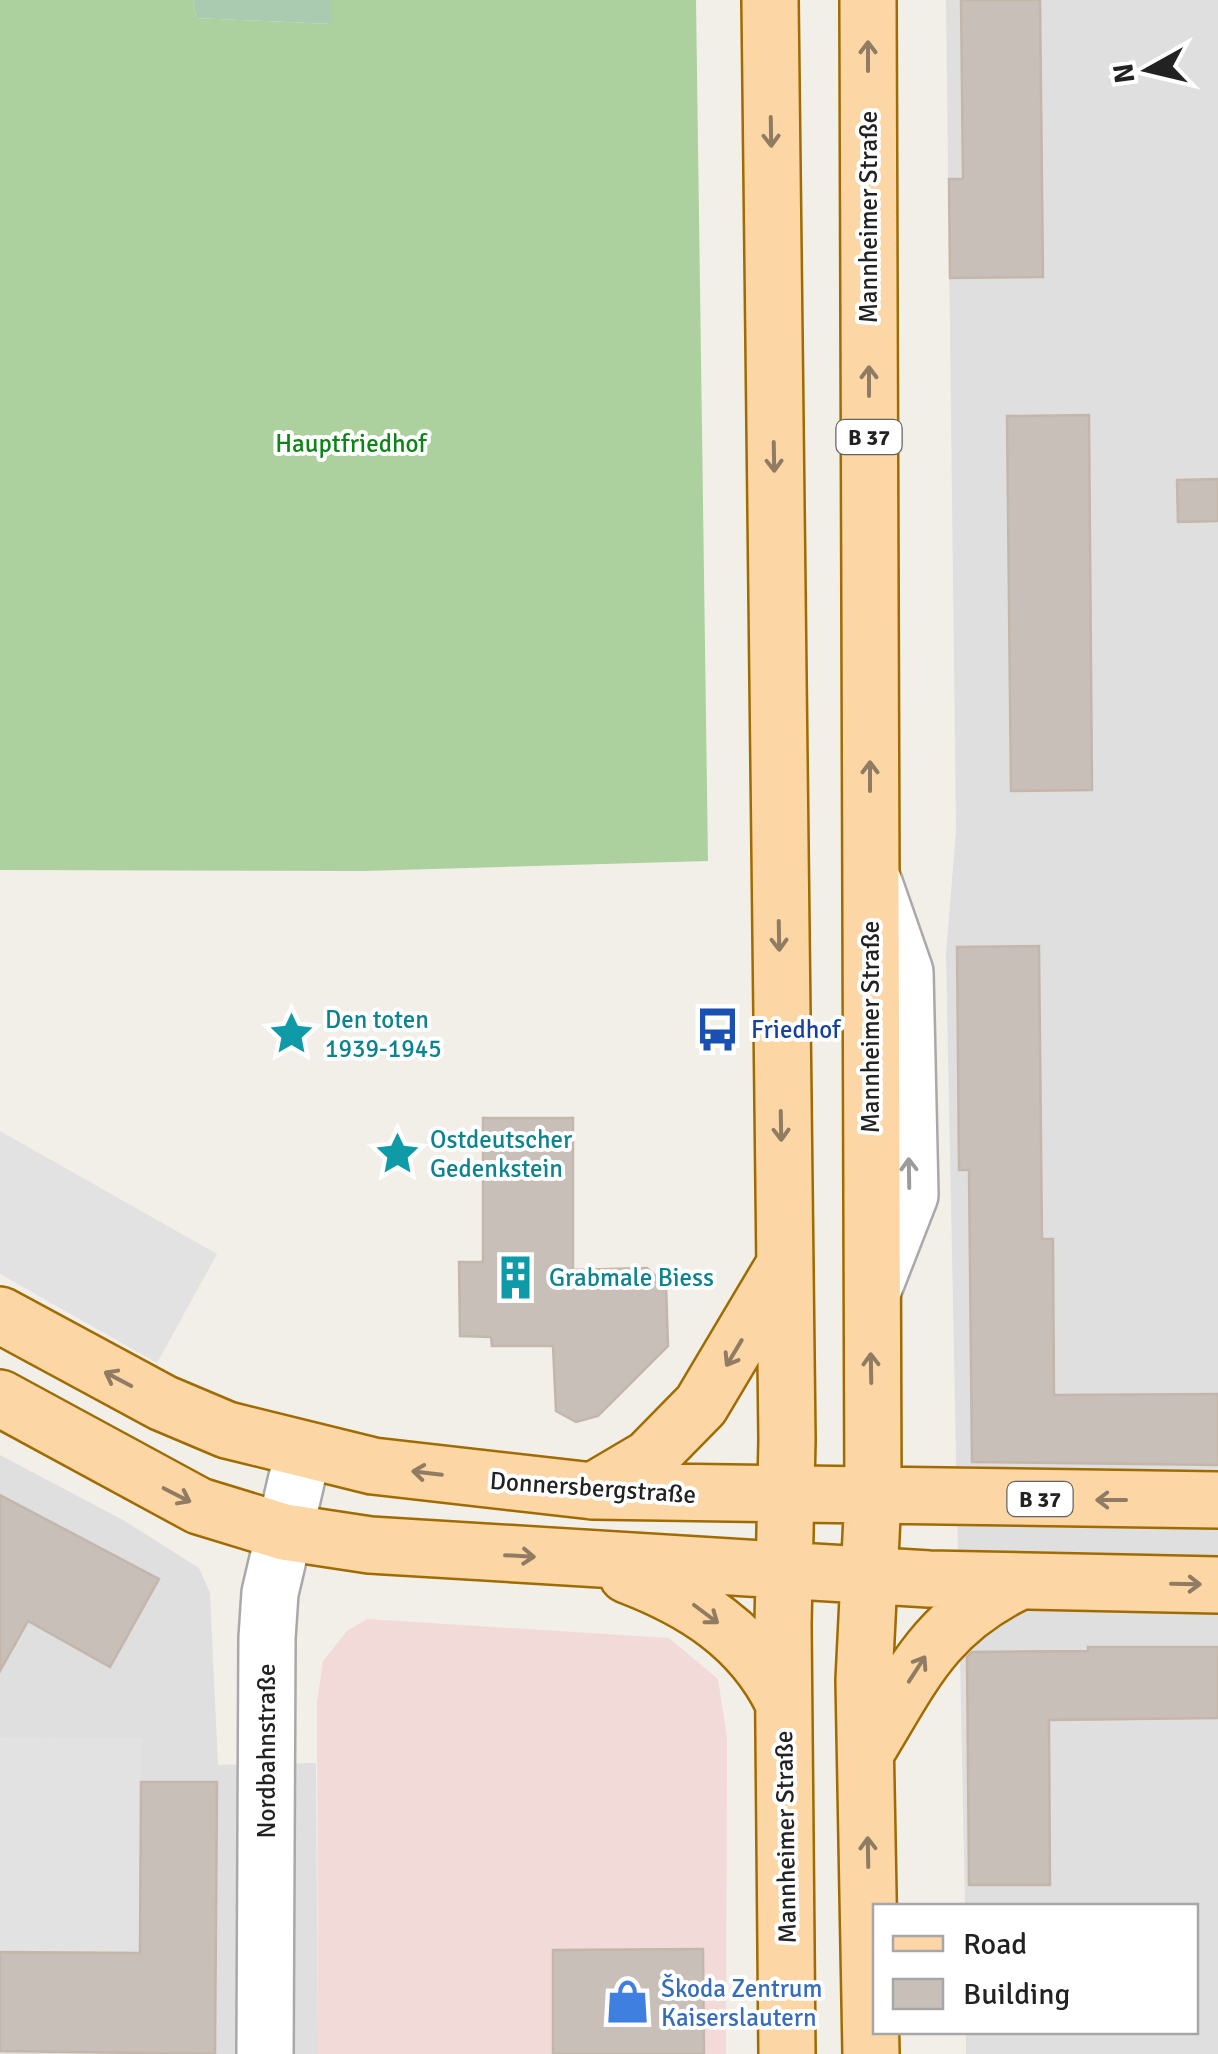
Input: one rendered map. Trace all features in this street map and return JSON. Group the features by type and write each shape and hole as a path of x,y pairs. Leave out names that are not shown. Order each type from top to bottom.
{"main road":[{"name":"Mannheimer Straße","path":"770,0 786,1496 783,1702 787,2054"},
{"name":"Mannheimer Straße","path":"868,0 873,1496 864,1680 871,2054"},
{"path":"593,1491 649,1458 701,1404 782,1268"},
{"name":"Donnersbergstraße","path":"0,1315 162,1403 227,1430 303,1452 373,1466 593,1491 1218,1500"},
{"path":"0,1398 199,1506 284,1532 370,1545 586,1560 1018,1582 1218,1585"},
{"path":"586,1560 677,1594 699,1608 749,1649 769,1673 783,1702"},
{"path":"866,1752 941,1633 963,1613 1018,1582"}],"street":[{"name":"Nordbahnstraße","path":"264,2054 266,1638 270,1593 303,1452"}],"shaded area":[{"path":"946,0 1218,0 1218,2054 966,2054 966,2034 1198,2034 1198,1904 965,1904 946,953 956,831"},
{"path":"0,1131 217,1254 157,1363 0,1274"},
{"path":"0,1455 123,1520 199,1568 210,1593 218,1765 316,1763 318,2054 0,2054"},
{"path":"367,1619 669,1638 718,1679 727,1738 726,2054 318,2054 317,1702 323,1661 347,1631"},
{"path":"0,1737 142,1738 140,1953 0,1952"}],"green space":[{"name":"Hauptfriedhof","path":"0,0 193,0 196,18 331,24 332,0 696,0 708,861 364,871 0,870"},
{"path":"193,0 332,0 332,24 196,18"}],"building":[{"path":"961,0 1040,0 1043,277 950,278 949,179 963,179"},
{"path":"1089,415 1092,790 1011,791 1007,416"},
{"path":"1218,479 1218,521 1178,522 1177,480"},
{"path":"1039,946 1042,1239 1053,1239 1054,1395 1218,1394 1218,1465 972,1462 969,1170 959,1170 957,947"},
{"name":"Grabmale Biess","path":"483,1118 573,1118 573,1270 647,1268 666,1285 668,1346 598,1416 576,1422 556,1411 553,1346 492,1346 491,1337 460,1336 459,1262 483,1262"},
{"path":"0,1495 159,1579 110,1667 28,1621 0,1671"},
{"path":"1088,1647 1218,1647 1218,1718 1049,1720 1050,1885 969,1885 967,1657 972,1652 1088,1651"},
{"path":"141,1782 217,1782 215,2054 0,2051 0,1952 140,1953"},
{"name":"Škoda Zentrum Kaiserslautern","path":"703,1949 704,2054 553,2054 553,1950"}],"place":[{"name":"Friedhof","path":"718,1029"},
{"name":"Den toten 1939-1945","path":"292,1033"},
{"name":"Ostdeutscher Gedenkstein","path":"397,1153"},
{"name":"Grabmale Biess","path":"516,1277"},
{"name":"Škoda Zentrum Kaiserslautern","path":"628,2002"}]}
